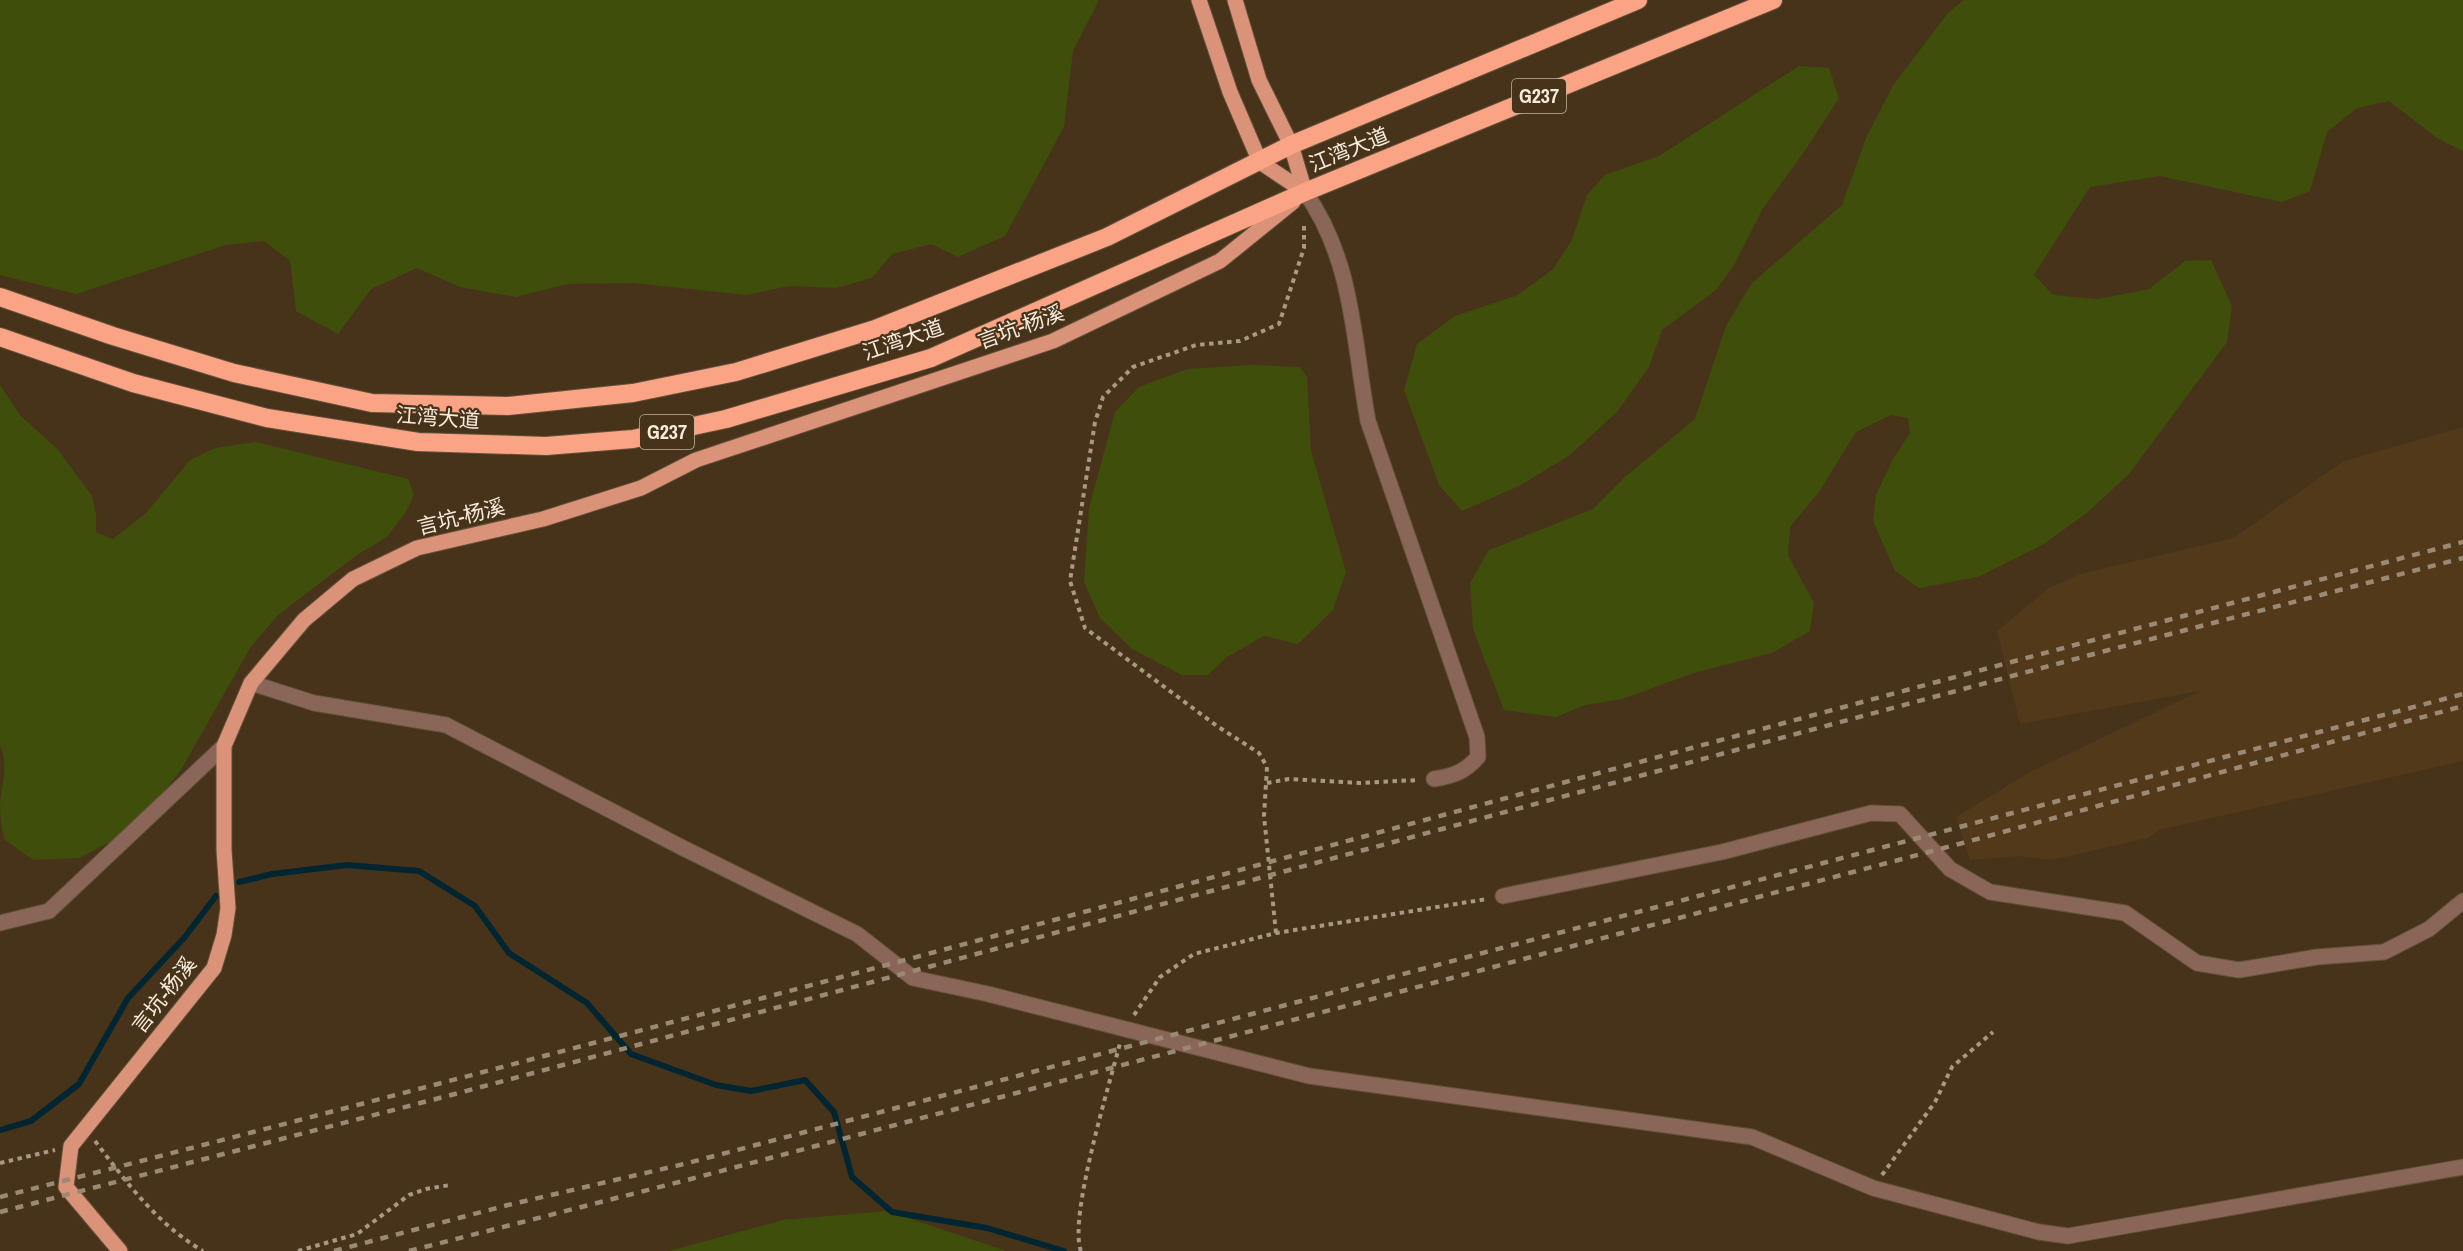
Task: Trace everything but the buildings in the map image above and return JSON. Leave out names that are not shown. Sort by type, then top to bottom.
[{"type":"highway","name":"江湾大道","points":[[0,297],[113,336],[234,373],[372,403],[508,406],[633,393],[736,372],[875,329],[1107,237],[1291,145],[1638,0]]},
{"type":"highway","name":"江湾大道","points":[[0,337],[133,383],[267,418],[383,437],[418,442],[546,446],[633,439],[726,419],[931,358],[1305,192],[1773,0]]},
{"type":"main road","points":[[1199,0],[1230,92],[1260,162],[1305,192]]},
{"type":"main road","points":[[1235,0],[1259,80],[1291,145],[1305,192]]},
{"type":"main road","name":"言坑-杨溪","points":[[70,1146],[214,968],[224,935],[228,908],[224,850],[224,746],[251,683],[304,620],[353,579],[417,548],[543,519],[641,488],[696,460],[1053,341],[1220,261],[1305,192]]},
{"type":"main road","points":[[70,1146],[66,1187],[120,1251]]},
{"type":"street","points":[[1305,192],[1323,218],[1345,278],[1354,317],[1358,368],[1368,421],[1477,737],[1478,757],[1471,765],[1454,775],[1434,779]]},
{"type":"street","points":[[251,683],[314,703],[446,725],[683,848],[857,934],[913,978],[1309,1076],[1752,1137],[1873,1188],[2039,1232],[2068,1236],[2463,1167]]},
{"type":"street","points":[[0,923],[49,911],[224,746]]},
{"type":"street","points":[[1503,896],[1722,852],[1871,813],[1900,814],[1950,869],[1990,892],[2125,913],[2197,963],[2239,970],[2317,957],[2384,952],[2429,929],[2463,901]]},
{"type":"path","points":[[1276,933],[1264,816],[1267,767],[1259,753],[1217,726],[1085,628],[1070,582],[1074,538],[1095,422],[1103,397],[1133,367],[1196,345],[1240,341],[1279,324],[1304,248],[1305,192]]},
{"type":"path","points":[[1267,783],[1289,779],[1359,783],[1434,779]]},
{"type":"path","points":[[1081,1251],[1077,1242],[1090,1160],[1124,1029],[1160,977],[1194,954],[1276,933],[1503,896]]},
{"type":"path","points":[[1873,1188],[1935,1102],[1952,1067],[1993,1032]]},
{"type":"path","points":[[86,1129],[135,1194],[181,1238],[203,1251]]},
{"type":"path","points":[[0,1162],[70,1146]]},
{"type":"path","points":[[298,1251],[357,1234],[409,1195],[426,1189],[450,1185]]},
{"type":"shaded area","points":[[2463,427],[2463,761],[2159,830],[2148,838],[2052,860],[2018,856],[1970,860],[1956,817],[2030,772],[2200,691],[2020,724],[1997,631],[2049,588],[2080,574],[2233,538],[2344,461]]},
{"type":"green space","points":[[0,0],[1099,0],[1073,51],[1064,127],[1005,236],[958,257],[931,244],[892,254],[872,278],[836,288],[789,286],[747,295],[633,283],[567,284],[516,297],[460,287],[417,268],[371,289],[338,334],[296,311],[290,261],[264,241],[226,245],[76,294],[0,275]]},
{"type":"green space","points":[[1964,0],[2463,0],[2463,151],[2437,138],[2389,101],[2357,108],[2327,132],[2310,191],[2282,202],[2160,176],[2090,187],[2034,275],[2053,295],[2098,299],[2149,289],[2185,261],[2211,260],[2232,306],[2227,342],[2129,474],[2088,512],[2044,544],[1978,577],[1919,588],[1895,571],[1873,521],[1876,495],[1893,459],[1910,433],[1908,418],[1891,415],[1856,432],[1819,492],[1790,527],[1788,555],[1814,603],[1810,631],[1772,653],[1697,672],[1622,699],[1585,705],[1556,717],[1504,710],[1473,629],[1470,583],[1489,550],[1593,509],[1625,477],[1695,419],[1726,326],[1752,283],[1842,205],[1866,138],[1894,84],[1948,13]]},
{"type":"green space","points":[[1799,66],[1829,68],[1839,98],[1762,210],[1733,267],[1716,290],[1662,330],[1649,367],[1617,412],[1570,455],[1519,486],[1462,511],[1439,485],[1404,390],[1417,344],[1455,316],[1518,295],[1553,269],[1572,240],[1587,195],[1605,175],[1659,156]]},
{"type":"green space","points":[[1252,365],[1300,367],[1307,377],[1311,451],[1346,572],[1333,610],[1298,644],[1264,636],[1227,657],[1208,675],[1182,675],[1132,649],[1100,618],[1084,582],[1089,508],[1115,412],[1139,387],[1187,369]]},
{"type":"green space","points":[[0,385],[20,415],[58,450],[92,496],[96,515],[96,532],[113,539],[146,513],[190,460],[215,448],[256,442],[408,479],[414,494],[407,510],[387,537],[357,555],[278,615],[250,648],[181,770],[150,809],[114,840],[79,858],[33,860],[4,839],[2,830],[0,802],[4,760],[0,746]]},
{"type":"green space","points":[[887,1211],[1006,1251],[669,1251],[783,1220]]},
{"type":"waterway","points":[[239,882],[272,874],[347,865],[419,871],[475,906],[509,953],[587,1003],[631,1054],[716,1085],[751,1091],[805,1080],[834,1112],[852,1177],[892,1212],[987,1228],[1064,1251]]},
{"type":"waterway","points":[[0,1130],[31,1121],[79,1084],[128,998],[184,938],[216,896]]},
{"type":"railway","points":[[0,1197],[616,1037],[2463,542]]},
{"type":"railway","points":[[0,1212],[455,1094],[2105,651],[2463,558]]},
{"type":"railway","points":[[334,1251],[508,1205],[684,1164],[2463,694]]},
{"type":"railway","points":[[409,1251],[687,1180],[1959,844],[2463,706]]}]
